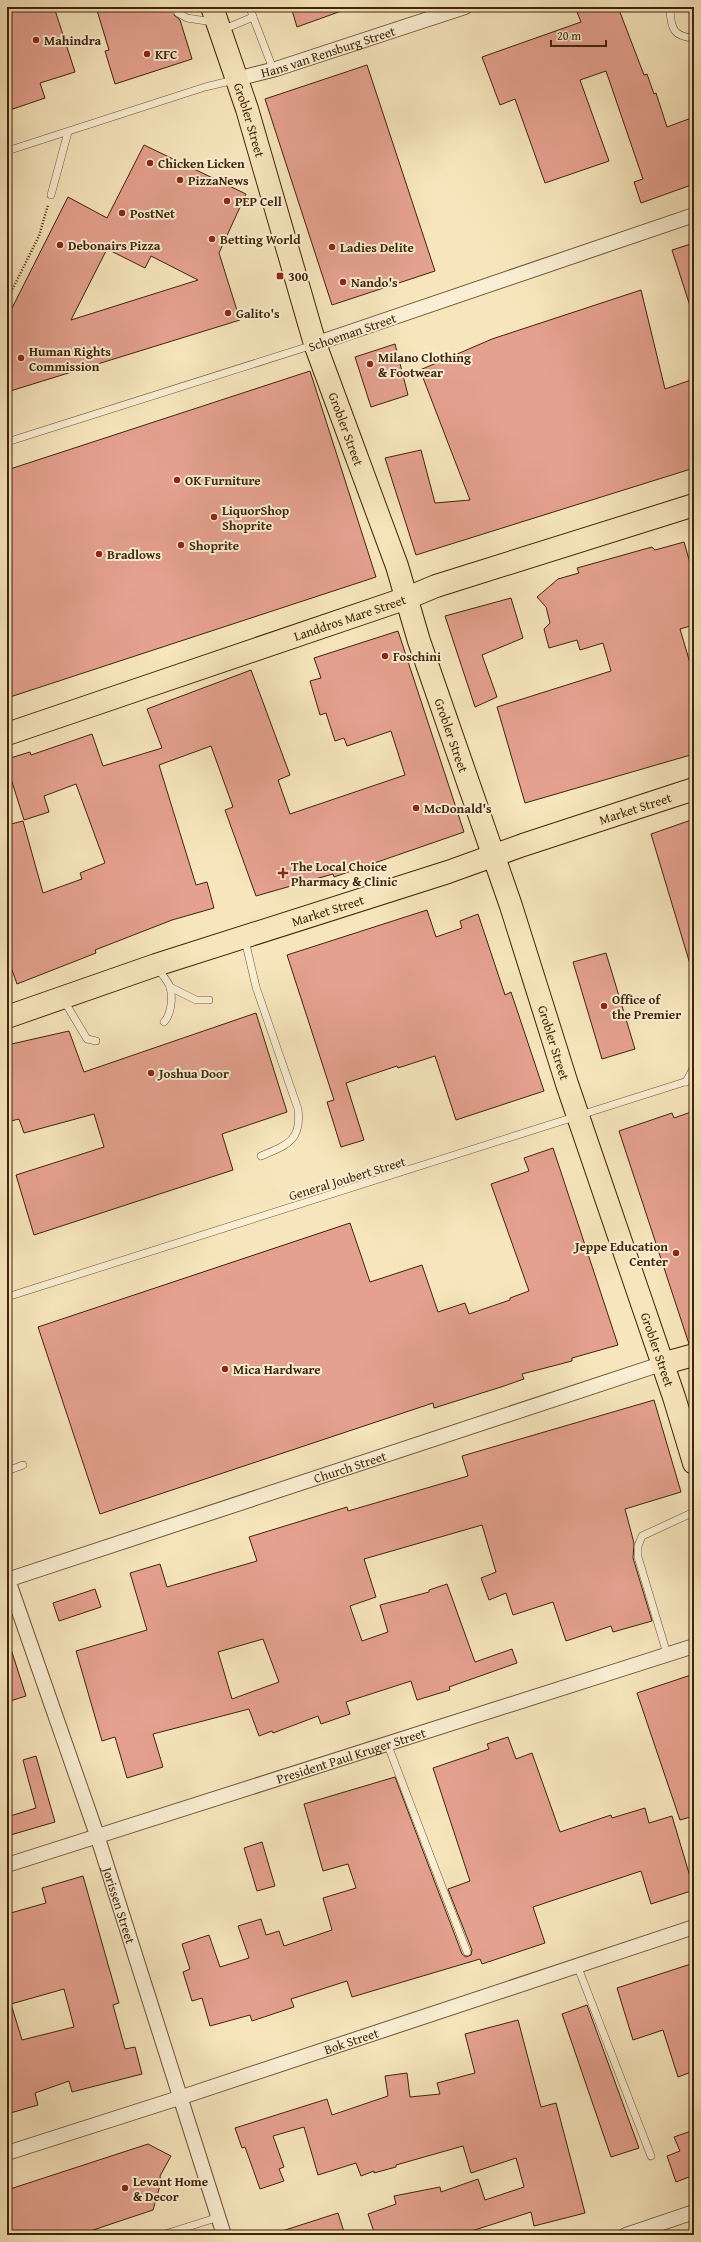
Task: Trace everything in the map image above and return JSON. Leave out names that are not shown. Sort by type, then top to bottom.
[{"type":"main road","name":"Grobler Street","points":[[216,20],[236,79],[315,344],[407,598],[420,641],[511,906],[567,1084],[580,1116],[661,1364],[674,1398],[694,1463]]},
{"type":"main road","name":"Landdros Mare Street","points":[[7,734],[407,598],[436,586],[694,505]]},
{"type":"main road","name":"Market Street","points":[[7,1017],[156,965],[493,857],[694,789]]},
{"type":"main road","name":"Church Street","points":[[661,1364],[694,1355]]},
{"type":"street","name":"Hans van Rensburg Street","points":[[236,79],[273,69],[465,7]]},
{"type":"street","name":"Schoeman Street","points":[[315,344],[694,215]]},
{"type":"street","name":"Church Street","points":[[7,1579],[661,1364]]},
{"type":"street","name":"Jorissen Street","points":[[7,1579],[96,1835],[182,2097],[224,2235]]},
{"type":"street","name":"President Paul Kruger Street","points":[[7,1865],[96,1835],[694,1646]]},
{"type":"street","name":"Bok Street","points":[[7,2153],[182,2097],[694,1927]]},
{"type":"street","points":[[626,2235],[694,2212]]},
{"type":"lane","points":[[250,7],[273,69]]},
{"type":"lane","points":[[674,7],[670,10],[674,31],[678,35],[694,38]]},
{"type":"lane","points":[[178,13],[187,18],[216,20],[253,17]]},
{"type":"lane","name":"Hans van Rensburg Street","points":[[7,151],[206,87],[236,79]]},
{"type":"lane","points":[[51,195],[68,132]]},
{"type":"lane","name":"Schoeman Street","points":[[7,442],[315,344]]},
{"type":"lane","points":[[244,936],[256,987],[298,1109],[300,1124],[298,1133],[284,1147],[261,1156]]},
{"type":"lane","points":[[156,965],[170,988],[170,1008],[168,1018],[164,1022]]},
{"type":"lane","points":[[170,988],[196,1000],[209,1000]]},
{"type":"lane","points":[[61,998],[87,1039],[96,1041]]},
{"type":"lane","points":[[686,1082],[694,1067]]},
{"type":"lane","name":"General Joubert Street","points":[[7,1297],[694,1079]]},
{"type":"lane","points":[[7,1471],[23,1465]]},
{"type":"lane","points":[[667,1654],[638,1557],[638,1546],[642,1536],[694,1512]]},
{"type":"lane","points":[[387,1743],[467,1952]]},
{"type":"lane","points":[[577,1965],[652,2156]]},
{"type":"lane","points":[[162,2235],[219,2217]]},
{"type":"path","points":[[7,300],[39,236],[51,195]]},
{"type":"building","name":"Mahindra","points":[[7,7],[54,7],[75,72],[40,83],[45,98],[7,111]]},
{"type":"building","points":[[96,7],[176,7],[174,15],[180,20],[192,59],[115,84],[105,51],[109,50]]},
{"type":"building","points":[[291,7],[347,7],[347,9],[297,27]]},
{"type":"building","points":[[575,7],[618,7],[644,75],[647,74],[654,94],[656,93],[667,127],[694,117],[694,184],[641,203],[634,182],[643,179],[606,71],[580,80],[609,161],[545,183],[515,99],[500,105],[482,57],[581,22]]},
{"type":"building","points":[[367,65],[435,271],[332,305],[265,99]]},
{"type":"building","points":[[144,145],[246,194],[219,253],[240,320],[7,392],[7,318],[68,197],[107,218]],"holes":[[[107,249],[145,268],[151,256],[198,280],[71,320]]]},
{"type":"building","points":[[694,243],[694,309],[691,309],[672,250]]},
{"type":"building","points":[[641,290],[665,389],[694,379],[694,468],[416,555],[385,458],[421,450],[435,503],[470,500],[420,370],[492,339]]},
{"type":"building","points":[[395,344],[408,395],[371,407],[355,357]]},
{"type":"building","points":[[310,371],[376,577],[7,698],[7,470]]},
{"type":"building","points":[[684,542],[694,577],[694,625],[680,629],[690,663],[694,662],[694,754],[525,803],[497,707],[611,671],[603,643],[580,650],[577,640],[549,648],[544,629],[550,623],[546,607],[537,597],[558,579],[579,573],[577,568],[652,547],[655,550]]},
{"type":"building","points":[[511,598],[523,638],[482,655],[497,697],[475,707],[445,616]]},
{"type":"building","points":[[398,631],[464,832],[334,877],[333,874],[256,896],[225,810],[233,807],[211,746],[159,765],[196,885],[207,882],[214,908],[172,920],[95,950],[96,953],[17,984],[7,956],[7,825],[23,821],[43,893],[82,879],[80,873],[105,863],[76,784],[44,796],[49,812],[24,820],[7,766],[7,759],[30,752],[31,755],[92,734],[103,766],[162,748],[147,709],[251,670],[290,775],[278,780],[290,814],[405,775],[391,731],[347,746],[344,738],[335,741],[326,713],[320,715],[310,681],[321,678],[314,658]]},
{"type":"building","points":[[694,819],[694,964],[690,964],[651,834]]},
{"type":"building","points":[[427,910],[436,937],[462,928],[460,921],[478,914],[505,995],[511,992],[544,1091],[456,1120],[435,1056],[398,1068],[397,1066],[346,1083],[364,1140],[341,1147],[327,1102],[334,1100],[287,955]]},
{"type":"building","name":"Office of the Premier","points":[[606,953],[635,1049],[602,1059],[573,962]]},
{"type":"building","points":[[256,1013],[287,1112],[222,1134],[233,1170],[34,1235],[16,1175],[104,1147],[94,1114],[24,1133],[19,1119],[7,1122],[7,1045],[69,1031],[84,1072]]},
{"type":"building","name":"Jeppe Education Center","points":[[694,1111],[694,1343],[689,1344],[619,1131],[672,1113],[674,1118]]},
{"type":"building","name":"Mica Hardware","points":[[553,1148],[618,1345],[572,1358],[572,1361],[522,1374],[524,1379],[501,1387],[434,1408],[433,1403],[100,1514],[38,1327],[350,1223],[370,1282],[422,1265],[438,1312],[465,1303],[469,1314],[510,1300],[510,1298],[529,1291],[491,1184],[529,1171],[524,1158]]},
{"type":"building","points":[[654,1400],[681,1492],[625,1509],[634,1543],[633,1558],[652,1621],[613,1632],[611,1626],[566,1641],[553,1602],[513,1615],[506,1593],[489,1600],[481,1578],[496,1572],[482,1525],[364,1559],[376,1597],[350,1606],[362,1641],[388,1632],[380,1605],[429,1592],[429,1590],[447,1584],[475,1662],[512,1649],[517,1663],[449,1687],[450,1690],[417,1700],[411,1681],[346,1702],[350,1714],[321,1724],[318,1716],[273,1733],[272,1731],[259,1736],[249,1709],[153,1734],[163,1767],[127,1778],[115,1737],[102,1741],[76,1651],[147,1630],[130,1573],[160,1564],[167,1587],[257,1561],[249,1537],[347,1507],[348,1511],[468,1476],[462,1456]],"holes":[[[263,1639],[279,1682],[232,1699],[218,1652]]]},
{"type":"building","points":[[95,1589],[101,1607],[59,1621],[53,1603]]},
{"type":"building","points":[[10,1646],[26,1696],[7,1702],[7,1647]]},
{"type":"building","points":[[694,1674],[694,1816],[680,1820],[637,1693]]},
{"type":"building","points":[[508,1737],[516,1759],[532,1753],[560,1832],[611,1815],[612,1818],[645,1808],[649,1823],[672,1816],[694,1890],[651,1904],[641,1871],[533,1907],[545,1943],[482,1964],[480,1959],[352,1997],[347,1981],[291,1999],[294,2007],[252,2021],[250,2015],[210,2026],[202,1998],[192,2001],[183,1972],[190,1969],[182,1944],[209,1935],[220,1967],[249,1958],[238,1926],[261,1919],[266,1935],[279,1931],[284,1946],[332,1930],[323,1898],[356,1888],[348,1864],[323,1871],[304,1804],[395,1777],[462,1954],[466,1957],[471,1955],[472,1950],[448,1889],[470,1881],[433,1768],[489,1749],[487,1744]]},
{"type":"building","points":[[36,1756],[55,1822],[7,1836],[7,1817],[36,1808],[23,1760]]},
{"type":"building","points":[[262,1842],[275,1886],[257,1891],[244,1848]]},
{"type":"building","points":[[83,1876],[119,2003],[113,2005],[125,2049],[135,2047],[142,2074],[72,2092],[69,2081],[35,2093],[38,2105],[7,2114],[7,1914],[46,1903],[42,1888]],"holes":[[[64,1989],[74,2027],[22,2040],[11,2004]]]},
{"type":"building","points":[[694,1963],[694,2071],[678,2077],[663,2030],[633,2040],[617,1988]]},
{"type":"building","points":[[587,2005],[639,2148],[611,2157],[562,2014]]},
{"type":"building","points":[[518,2020],[541,2107],[556,2103],[585,2213],[534,2226],[531,2212],[459,2235],[375,2235],[368,2214],[396,2204],[394,2196],[440,2187],[441,2192],[478,2179],[485,2200],[524,2187],[516,2158],[471,2173],[463,2146],[396,2165],[396,2167],[374,2173],[374,2171],[361,2176],[356,2163],[318,2175],[304,2127],[273,2136],[284,2167],[279,2169],[284,2181],[260,2189],[245,2147],[242,2148],[235,2128],[327,2099],[332,2115],[388,2096],[385,2076],[407,2073],[410,2097],[440,2094],[437,2083],[475,2073],[465,2034]]},
{"type":"building","points":[[694,2130],[694,2185],[692,2186],[689,2177],[676,2182],[667,2156],[680,2151],[674,2137]]},
{"type":"building","points":[[148,2144],[171,2156],[160,2176],[161,2182],[153,2210],[93,2230],[95,2235],[7,2235],[7,2190]]},
{"type":"building","points":[[338,2213],[345,2235],[279,2235],[279,2232]]},
{"type":"place","name":"Mahindra","points":[[36,40]]},
{"type":"place","name":"KFC","points":[[147,54]]},
{"type":"place","name":"Chicken Licken","points":[[150,163]]},
{"type":"place","name":"PizzaNews","points":[[180,180]]},
{"type":"place","name":"PEP Cell","points":[[227,201]]},
{"type":"place","name":"PostNet","points":[[122,213]]},
{"type":"place","name":"Betting World","points":[[212,239]]},
{"type":"place","name":"Debonairs Pizza","points":[[60,245]]},
{"type":"place","name":"Ladies Delite","points":[[332,247]]},
{"type":"place","name":"300","points":[[280,276]]},
{"type":"place","name":"Nando's","points":[[343,282]]},
{"type":"place","name":"Galito's","points":[[228,313]]},
{"type":"place","name":"Human Rights Commission","points":[[21,358]]},
{"type":"place","name":"Milano Clothing & Footwear","points":[[370,364]]},
{"type":"place","name":"OK Furniture","points":[[177,480]]},
{"type":"place","name":"LiquorShop Shoprite","points":[[214,517]]},
{"type":"place","name":"Shoprite","points":[[181,545]]},
{"type":"place","name":"Bradlows","points":[[99,554]]},
{"type":"place","name":"Foschini","points":[[385,656]]},
{"type":"place","name":"McDonald's","points":[[416,808]]},
{"type":"place","name":"The Local Choice Pharmacy & Clinic","points":[[283,873]]},
{"type":"place","name":"Office of the Premier","points":[[604,1006]]},
{"type":"place","name":"Joshua Door","points":[[151,1073]]},
{"type":"place","name":"Jeppe Education Center","points":[[676,1253]]},
{"type":"place","name":"Mica Hardware","points":[[225,1369]]},
{"type":"place","name":"Levant Home & Decor","points":[[125,2188]]}]
